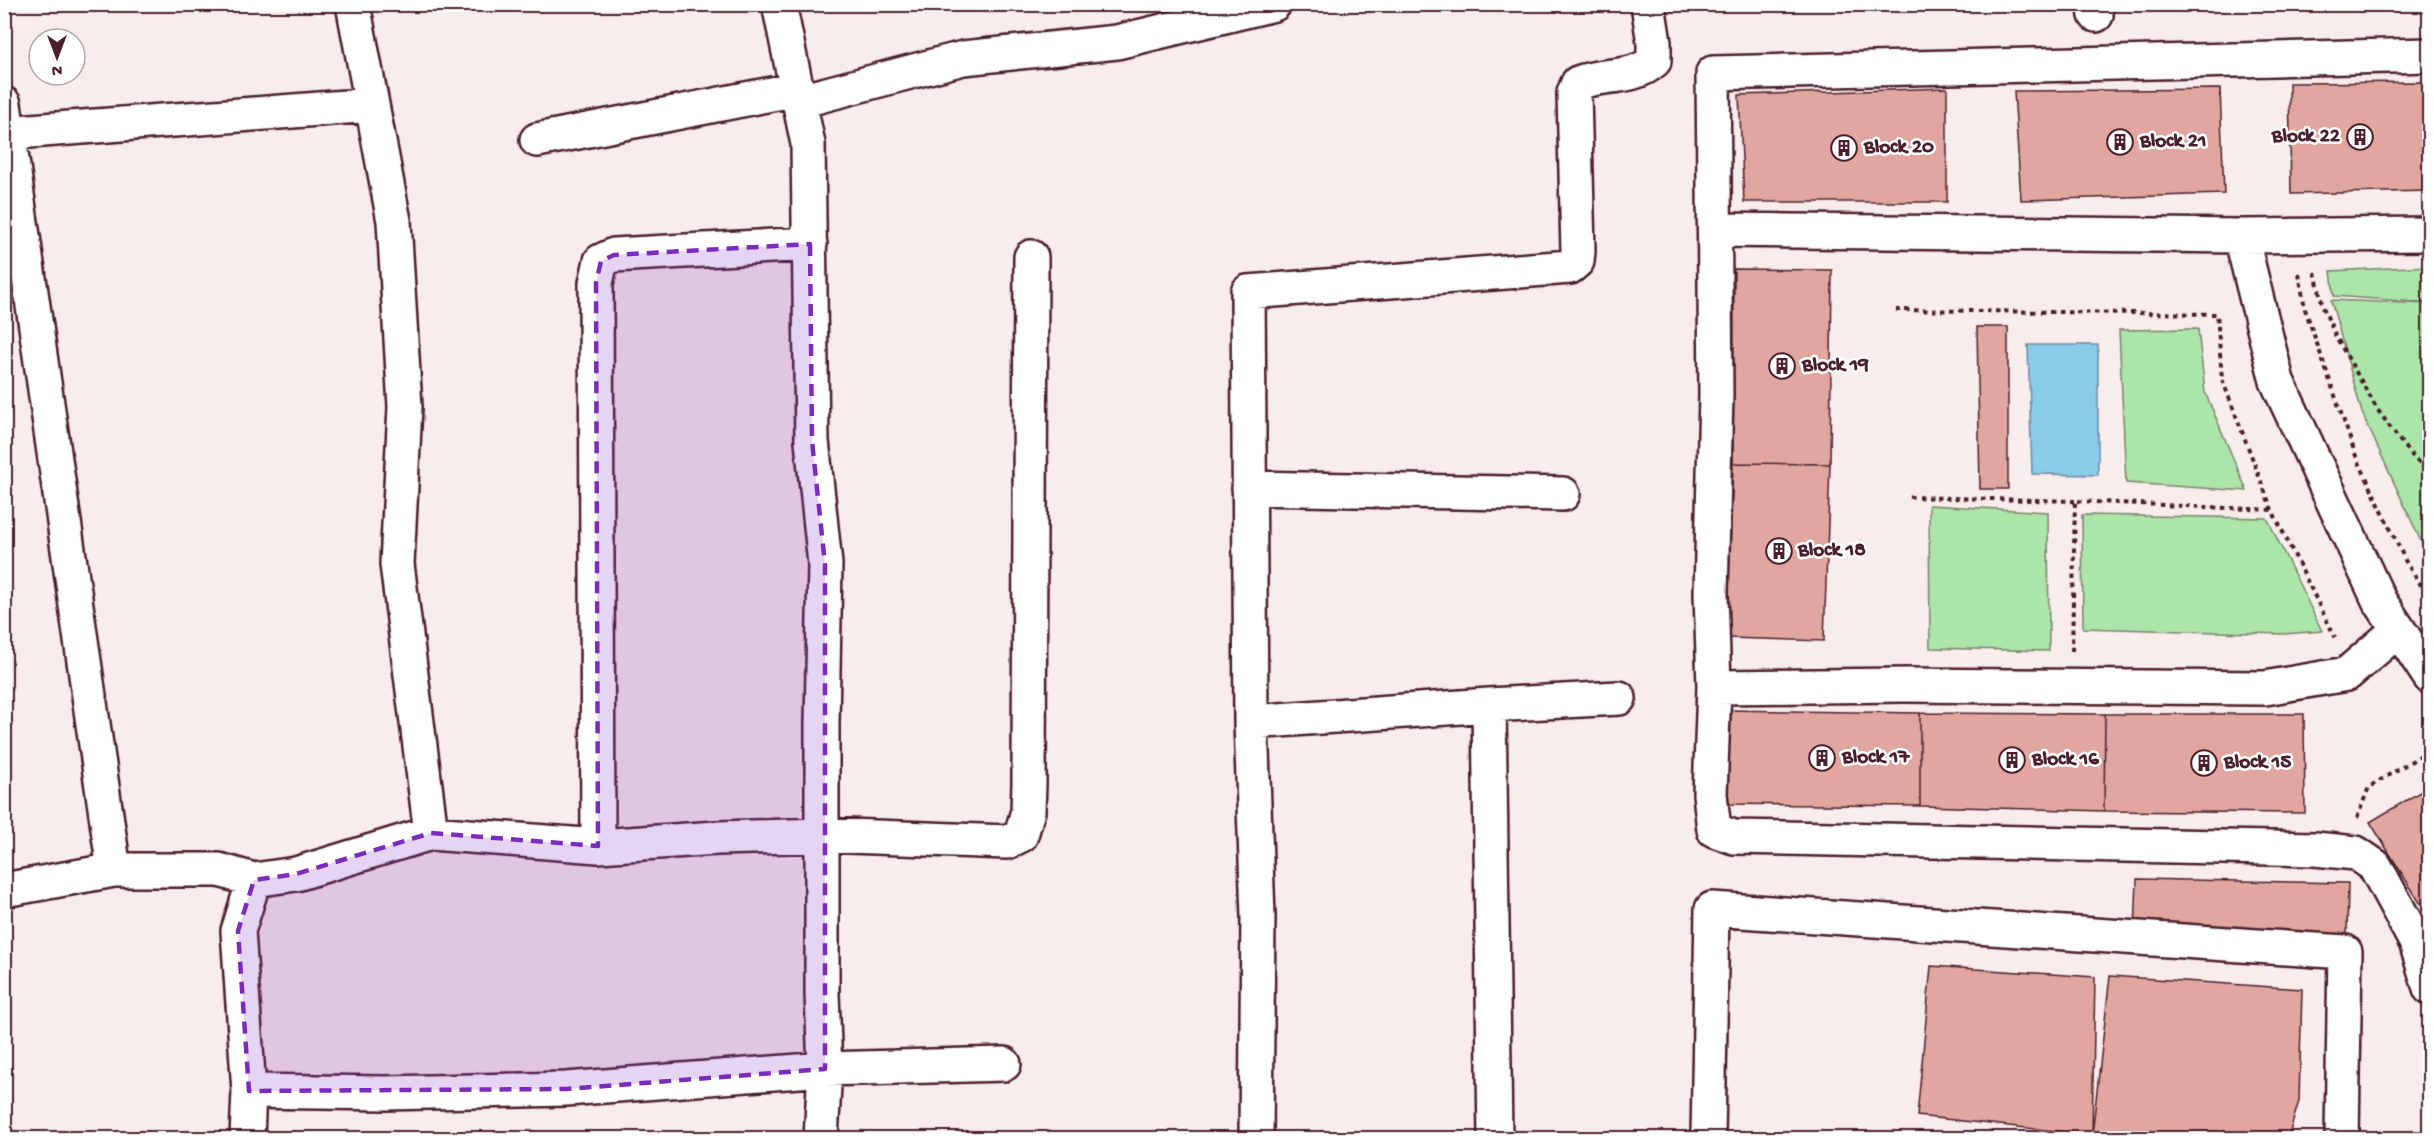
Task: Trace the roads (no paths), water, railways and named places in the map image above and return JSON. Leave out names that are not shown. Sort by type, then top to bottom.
[{"type":"street","points":[[353,4],[394,220],[405,407],[397,564],[431,833]]},
{"type":"street","points":[[779,4],[808,144],[813,441],[825,564],[822,835],[822,994],[825,1069],[821,1138]]},
{"type":"street","points":[[537,140],[798,95],[963,58],[1117,42],[1274,4]]},
{"type":"street","points":[[1256,1138],[1258,916],[1251,722],[1248,292],[1570,267],[1577,261],[1578,251],[1575,93],[1578,83],[1590,78],[1639,72],[1654,61],[1648,4]]},
{"type":"street","points":[[2430,55],[1713,73],[1716,395],[1712,594],[1714,687],[1710,794],[1714,830],[1734,837],[2315,849],[2356,853],[2375,866],[2416,942],[2430,988]]},
{"type":"street","points":[[114,870],[6,123],[372,105]]},
{"type":"street","points":[[1715,230],[2241,236],[2430,234]]},
{"type":"street","points":[[2241,236],[2277,381],[2379,600],[2430,677]]},
{"type":"street","points":[[598,846],[596,283],[601,261],[614,255],[810,244]]},
{"type":"street","points":[[4,890],[114,870],[219,870],[254,880],[296,874],[431,833],[598,846],[717,838],[822,835],[1007,842],[1021,835],[1028,811],[1029,793],[1031,257]]},
{"type":"street","points":[[1249,488],[1563,494]]},
{"type":"street","points":[[1714,687],[1917,685],[2265,688],[2347,674],[2398,630]]},
{"type":"street","points":[[1251,722],[1618,698]]},
{"type":"street","points":[[1489,705],[1495,1138]]},
{"type":"street","points":[[247,1138],[249,1091],[238,932],[254,880]]},
{"type":"street","points":[[1708,1138],[1712,909],[2345,952],[2342,1138]]},
{"type":"street","points":[[249,1091],[386,1094],[566,1089],[825,1069],[1004,1064]]},
{"type":"water","points":[[2028,345],[2098,345],[2098,475],[2032,474]]},
{"type":"place","name":"Block 22","points":[[2360,137]]},
{"type":"place","name":"Block 21","points":[[2120,142]]},
{"type":"place","name":"Block 20","points":[[1844,148]]},
{"type":"place","name":"Block 19","points":[[1782,366]]},
{"type":"place","name":"Block 18","points":[[1779,551]]},
{"type":"place","name":"Block 17","points":[[1822,758]]},
{"type":"place","name":"Block 16","points":[[2012,760]]},
{"type":"place","name":"Block 15","points":[[2204,763]]}]
